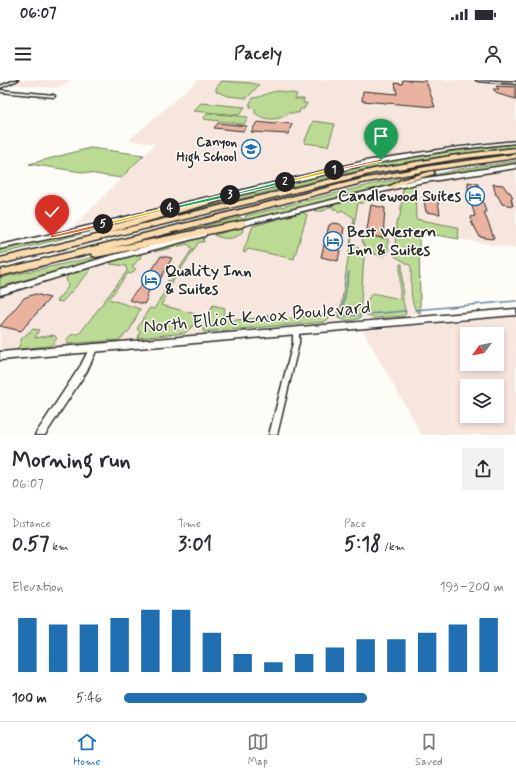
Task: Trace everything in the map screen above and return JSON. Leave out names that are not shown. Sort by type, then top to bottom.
[{"type":"highway","points":[[3,260],[374,171],[450,158],[516,150]]},
{"type":"highway","points":[[391,188],[403,181],[426,174],[512,156]]},
{"type":"highway","points":[[0,273],[362,182],[431,168],[512,156]]},
{"type":"highway","points":[[3,260],[44,246],[235,194]]},
{"type":"highway","points":[[22,267],[242,224]]},
{"type":"main road","points":[[478,80],[507,81],[516,83]]},
{"type":"main road","points":[[0,247],[365,163],[451,148],[516,142]]},
{"type":"main road","points":[[0,292],[106,260],[242,224],[391,188],[452,175],[516,166]]},
{"type":"main road","name":"North Elliot Knox Boulevard","points":[[0,356],[516,312]]},
{"type":"street","points":[[0,87],[17,80]]},
{"type":"street","points":[[0,91],[54,96]]},
{"type":"street","points":[[273,435],[296,343],[296,331]]},
{"type":"street","points":[[40,435],[84,368],[94,347]]},
{"type":"shaded area","points":[[20,80],[72,80],[56,88],[10,84]]},
{"type":"shaded area","name":"Canyon High School","points":[[198,80],[469,80],[516,84],[516,140],[462,144],[342,164],[74,226],[155,144],[129,140]]},
{"type":"shaded area","points":[[516,168],[516,249],[419,232],[422,313],[26,350],[0,350],[0,296],[90,268],[304,211],[445,179]]},
{"type":"shaded area","points":[[516,316],[516,435],[422,435],[363,331]]},
{"type":"green space","points":[[222,81],[259,85],[247,98],[227,96],[216,91],[216,88]]},
{"type":"green space","points":[[279,91],[297,94],[295,99],[304,99],[303,103],[307,103],[304,109],[300,109],[299,113],[289,113],[281,118],[267,119],[255,113],[255,109],[250,108],[251,105],[249,105],[253,98]]},
{"type":"green space","points":[[201,103],[245,107],[239,115],[193,111]]},
{"type":"green space","points":[[208,113],[248,117],[244,124],[203,119]]},
{"type":"green space","points":[[313,121],[335,124],[328,146],[304,143]]},
{"type":"green space","points":[[516,144],[516,147],[451,155],[366,169],[159,218],[158,216],[363,165],[447,152]]},
{"type":"green space","points":[[90,148],[144,155],[121,178],[29,164]]},
{"type":"green space","points":[[516,161],[516,164],[417,179],[460,169]]},
{"type":"green space","points":[[426,174],[364,192],[244,221],[157,239],[240,217],[242,219],[246,218],[245,216],[381,182],[383,183]]},
{"type":"green space","points":[[415,185],[416,219],[457,227],[459,239],[419,232],[420,313],[416,310],[412,300],[411,266],[395,256],[396,223],[400,216],[403,188]]},
{"type":"green space","points":[[362,197],[367,200],[362,203],[358,203],[351,243],[358,247],[359,251],[364,256],[360,318],[355,320],[345,320],[337,317],[337,312],[340,313],[354,218],[342,210],[339,212],[335,208],[334,210],[331,206],[324,211],[315,211],[317,208]]},
{"type":"green space","points":[[303,212],[307,215],[294,259],[248,249],[245,253],[243,252],[253,226]]},
{"type":"green space","points":[[109,225],[110,227],[0,254],[0,249],[36,242],[36,244],[38,241]]},
{"type":"green space","points":[[242,227],[243,231],[233,238],[222,238],[214,235]]},
{"type":"green space","points":[[363,235],[388,239],[388,253],[381,256],[368,252],[362,241]]},
{"type":"green space","points":[[203,237],[204,242],[199,242],[165,293],[167,295],[161,305],[199,315],[195,324],[185,333],[138,338],[140,332],[137,329],[148,310],[150,308],[154,309],[170,283],[167,281],[172,280],[192,249],[188,244],[154,252],[157,249]]},
{"type":"green space","points":[[130,249],[130,251],[78,265],[77,263],[75,266],[0,287],[0,278]]},
{"type":"green space","points":[[140,254],[141,257],[132,267],[136,269],[131,274],[128,273],[109,299],[140,309],[130,330],[119,340],[67,344],[67,339],[71,335],[80,333],[127,271],[126,266],[110,264],[113,261]]},
{"type":"green space","points":[[400,264],[402,264],[403,301],[406,314],[404,316],[373,318],[368,316],[365,307],[372,293],[400,299]]},
{"type":"green space","points":[[89,268],[90,271],[62,302],[56,301],[68,287],[66,278],[70,274]]},
{"type":"green space","points":[[213,305],[225,308],[222,321],[261,318],[269,315],[275,318],[265,321],[327,314],[330,317],[325,322],[204,332],[202,328]]},
{"type":"green space","points":[[33,329],[39,330],[35,338],[54,335],[57,338],[53,344],[49,346],[18,349],[22,338]]},
{"type":"building","points":[[403,80],[426,81],[435,107],[362,101],[363,91],[397,94],[395,83],[402,84]]},
{"type":"building","points":[[496,86],[516,87],[516,99],[498,94],[493,89],[499,89]]},
{"type":"building","points":[[257,122],[292,124],[288,134],[251,132]]},
{"type":"building","points":[[218,123],[247,126],[243,131],[214,128]]},
{"type":"building","points":[[468,182],[478,184],[486,212],[484,212],[494,238],[492,239],[480,237],[472,225],[471,217],[475,216],[468,192]]},
{"type":"building","points":[[493,184],[503,185],[508,192],[510,192],[513,198],[511,198],[513,206],[502,204],[496,195]]},
{"type":"building","points":[[425,194],[437,196],[440,214],[426,212],[423,196],[425,196]]},
{"type":"building","points":[[371,205],[385,208],[383,238],[366,235]]},
{"type":"building","name":"Best Western Inn & Suites","points":[[333,223],[340,224],[344,228],[338,261],[321,257],[329,225]]},
{"type":"building","name":"Quality Inn & Suites","points":[[161,256],[172,258],[157,285],[154,284],[146,296],[148,297],[144,304],[129,300],[144,282],[142,281],[150,270],[152,270]]},
{"type":"building","points":[[35,294],[50,298],[21,331],[0,326],[24,298]]},
{"type":"waterway","points":[[342,312],[349,272]]},
{"type":"waterway","points":[[415,310],[516,301]]},
{"type":"waterway","points":[[368,314],[406,311]]},
{"type":"waterway","points":[[338,316],[358,315]]},
{"type":"place","name":"Canyon High School","points":[[251,149]]},
{"type":"place","name":"Candlewood Suites","points":[[475,196]]},
{"type":"place","name":"Best Western Inn & Suites","points":[[333,241]]},
{"type":"place","name":"Quality Inn & Suites","points":[[151,280]]},
{"type":"route","points":[[52,236],[381,160]]}]
